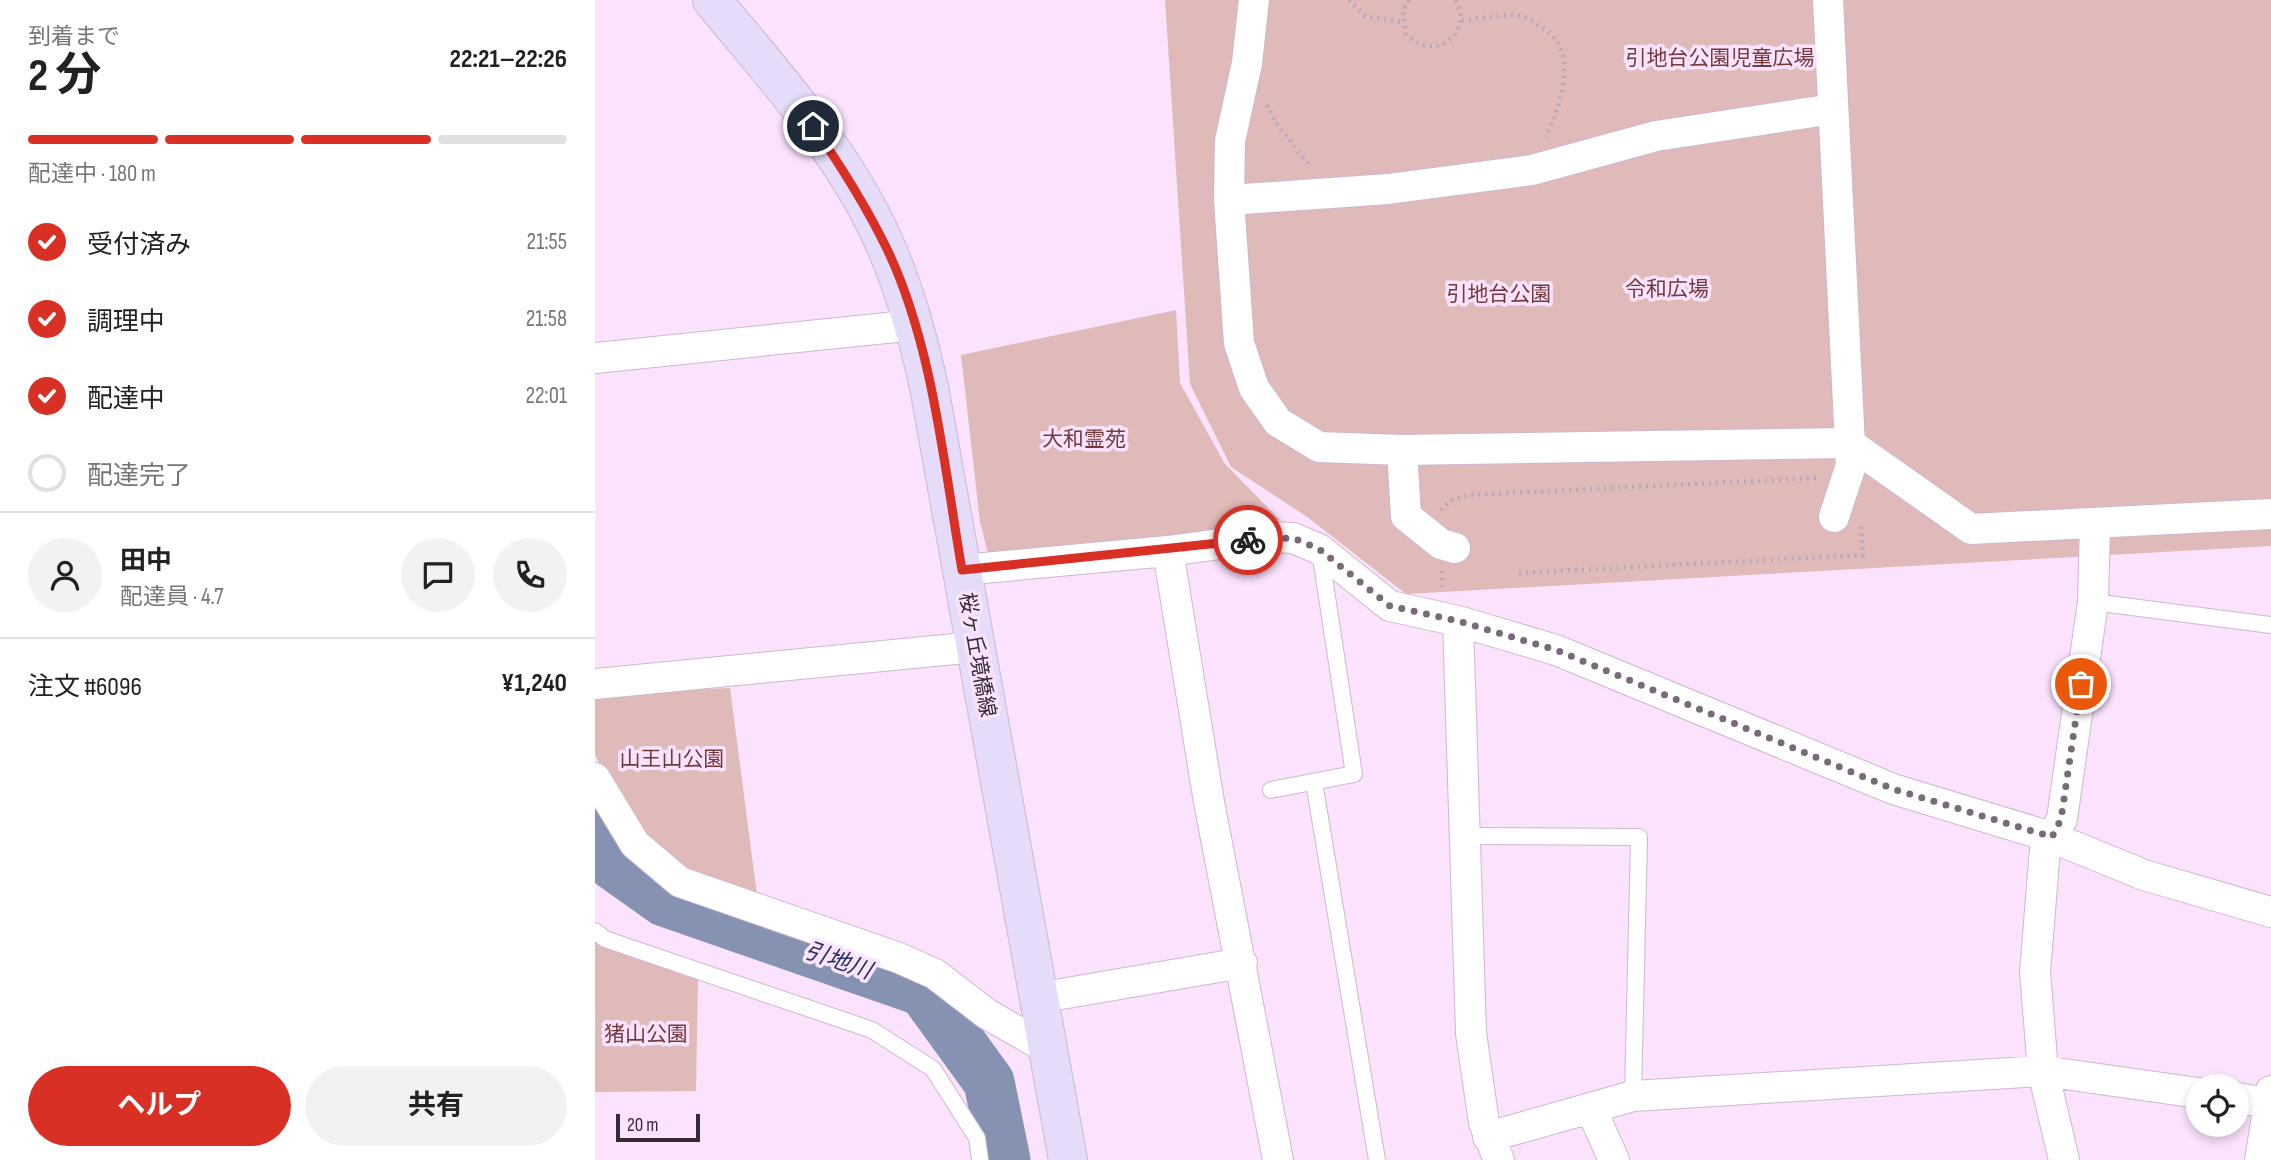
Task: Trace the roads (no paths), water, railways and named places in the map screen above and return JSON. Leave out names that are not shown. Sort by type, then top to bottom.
[{"type":"street","name":"桜ヶ丘境橋線","points":[[712,0],[800,107],[852,183],[888,251],[915,325],[962,570],[1067,1160]]},
{"type":"street","points":[[1254,0],[1247,63],[1230,141],[1229,200],[1239,343],[1254,388],[1278,422],[1319,447],[1402,450],[1849,443],[1971,529],[2271,514]]},
{"type":"street","points":[[1828,0],[1851,465],[1847,477],[1847,516]]},
{"type":"street","points":[[1229,200],[1388,189],[1532,170],[1656,136],[1833,109]]},
{"type":"street","points":[[595,358],[915,325]]},
{"type":"street","points":[[1402,450],[1406,516],[1448,546]]},
{"type":"street","points":[[2064,1160],[2043,1071],[2035,972],[2045,849],[2061,819],[2093,603],[2095,524]]},
{"type":"street","points":[[962,570],[1168,551],[1272,537],[1293,538],[1319,549],[1390,606],[1556,650],[1893,789],[2052,837],[2144,875],[2271,912]]},
{"type":"street","points":[[1168,551],[1209,802],[1278,1160]]},
{"type":"street","points":[[1450,620],[1465,836],[1471,1033],[1494,1149],[1591,1109],[1633,1096],[2043,1071],[2186,1091]]},
{"type":"street","points":[[595,684],[975,647]]},
{"type":"street","points":[[595,778],[635,844],[680,882],[923,969],[988,1014],[1048,1049]]},
{"type":"street","points":[[1038,998],[1242,963]]},
{"type":"street","points":[[2249,1098],[2270,1097],[2260,1160]]},
{"type":"street","points":[[1591,1109],[1614,1160]]},
{"type":"lane","points":[[1271,790],[1354,774],[1319,549]]},
{"type":"lane","points":[[2093,603],[2271,625]]},
{"type":"lane","points":[[1314,782],[1377,1160]]},
{"type":"lane","points":[[1465,836],[1639,837],[1633,1096]]},
{"type":"lane","points":[[595,931],[605,939],[872,1030],[933,1069],[977,1138],[980,1160]]},
{"type":"waterway","name":"引地川","points":[[595,835],[612,864],[664,901],[923,991],[989,1082],[1005,1160]]},
{"type":"park label","name":"引地台公園児童広場","points":[[1720,58]]},
{"type":"park label","name":"令和広場","points":[[1667,289]]},
{"type":"park label","name":"引地台公園","points":[[1499,294]]},
{"type":"park label","name":"大和霊苑","points":[[1084,439]]},
{"type":"park label","name":"山王山公園","points":[[672,759]]},
{"type":"park label","name":"猪山公園","points":[[646,1034]]}]
